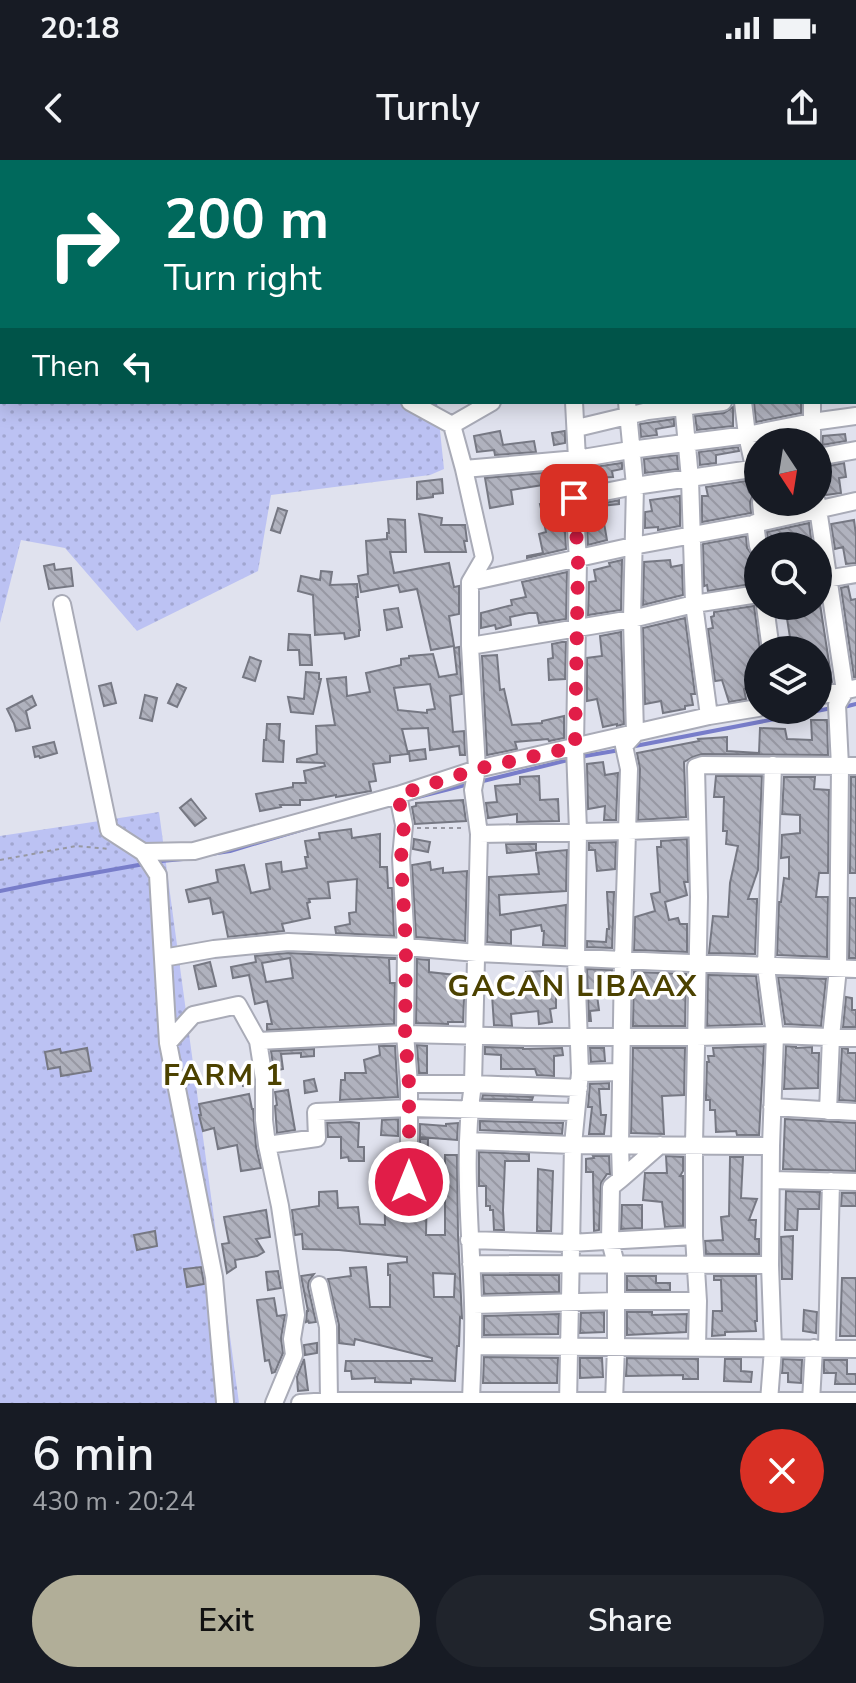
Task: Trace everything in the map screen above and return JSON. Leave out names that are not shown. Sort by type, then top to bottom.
[{"type":"street","points":[[414,404],[452,425],[484,558],[470,582],[477,769],[473,790],[479,834],[473,1084],[468,1141],[473,1305],[471,1401]]},
{"type":"street","points":[[452,425],[489,404]]},
{"type":"street","points":[[567,1402],[573,1145],[579,1080],[575,747],[578,560],[574,498],[577,459],[574,404]]},
{"type":"street","points":[[743,404],[746,428]]},
{"type":"street","points":[[812,404],[812,428]]},
{"type":"street","points":[[577,428],[628,409],[648,411],[684,405],[694,604],[709,716]]},
{"type":"street","points":[[621,1179],[629,769],[624,746],[635,734],[632,619],[635,486],[628,409]]},
{"type":"street","points":[[782,428],[856,416]]},
{"type":"street","points":[[464,469],[577,459],[744,435]]},
{"type":"street","points":[[832,454],[856,450]]},
{"type":"street","points":[[574,498],[635,486],[744,475]]},
{"type":"street","points":[[832,504],[856,501]]},
{"type":"street","points":[[759,532],[760,516]]},
{"type":"street","points":[[470,582],[781,516]]},
{"type":"street","points":[[832,578],[856,574]]},
{"type":"street","points":[[470,646],[632,619],[744,596]]},
{"type":"street","points":[[62,604],[109,830],[143,852],[158,875],[168,1043],[214,1277],[222,1403],[241,1403]]},
{"type":"street","points":[[828,1111],[848,766],[837,705],[850,690],[832,617]]},
{"type":"street","points":[[143,852],[194,851],[398,795],[477,769],[744,710]]},
{"type":"street","points":[[769,1401],[773,1349],[770,1265],[775,1035],[766,967],[773,765]]},
{"type":"street","points":[[697,1347],[694,1236],[699,962],[696,767],[848,766]]},
{"type":"street","points":[[398,795],[404,825],[401,858],[406,947],[409,1182]]},
{"type":"street","points":[[479,834],[697,828]]},
{"type":"street","points":[[163,958],[214,949],[288,942],[856,969]]},
{"type":"street","points":[[168,1043],[193,1015],[238,1005],[258,1041],[264,1079],[267,1145],[280,1206],[296,1315],[292,1339],[294,1355],[274,1403]]},
{"type":"street","points":[[258,1041],[405,1034],[856,1038]]},
{"type":"street","points":[[409,1084],[579,1080],[621,1072]]},
{"type":"street","points":[[772,1107],[856,1112]]},
{"type":"street","points":[[267,1145],[317,1138],[316,1112],[409,1108],[575,1112]]},
{"type":"street","points":[[468,1141],[771,1146]]},
{"type":"street","points":[[614,1401],[617,1301],[616,1264],[610,1241],[611,1187],[660,1145]]},
{"type":"street","points":[[771,1180],[856,1182]]},
{"type":"street","points":[[811,1401],[821,1348],[831,1181]]},
{"type":"street","points":[[469,1240],[570,1243],[694,1236]]},
{"type":"street","points":[[471,1264],[770,1265]]},
{"type":"street","points":[[319,1285],[328,1327],[329,1401]]},
{"type":"street","points":[[473,1305],[698,1301]]},
{"type":"street","points":[[473,1346],[856,1349]]},
{"type":"street","points":[[300,1403],[856,1401]]},
{"type":"path","points":[[404,825],[416,828],[477,828],[479,834]]},
{"type":"path","points":[[0,860],[76,846],[116,850]]},
{"type":"green space","points":[[0,404],[437,404],[444,469],[430,475],[271,495],[258,571],[137,631],[65,548],[21,540],[0,623]]},
{"type":"green space","points":[[159,812],[239,1403],[0,1403],[0,836]]},
{"type":"building","points":[[754,404],[801,404],[801,413],[756,422]]},
{"type":"building","points":[[733,407],[733,426],[697,430],[695,416],[724,413]]},
{"type":"building","points":[[674,419],[674,426],[656,429],[657,435],[641,437],[640,424]]},
{"type":"building","points":[[500,431],[503,445],[534,441],[536,452],[495,455],[494,450],[477,452],[474,436]]},
{"type":"building","points":[[565,431],[565,443],[554,445],[552,433]]},
{"type":"building","points":[[845,434],[846,441],[832,443],[832,435]]},
{"type":"building","points":[[738,447],[739,451],[716,455],[716,463],[700,465],[699,452]]},
{"type":"building","points":[[677,455],[678,469],[645,473],[644,459]]},
{"type":"building","points":[[622,463],[622,469],[612,471],[613,477],[587,478],[587,468]]},
{"type":"building","points":[[844,463],[846,477],[839,478],[841,493],[832,494],[832,465]]},
{"type":"building","points":[[565,471],[566,549],[527,558],[543,553],[539,534],[546,532],[540,504],[547,503],[543,485],[511,490],[513,504],[490,508],[485,478]]},
{"type":"building","points":[[442,479],[443,493],[417,499],[417,482]]},
{"type":"building","points":[[744,481],[744,514],[702,522],[702,496],[708,496],[706,487]]},
{"type":"building","points":[[680,496],[680,526],[658,530],[658,527],[645,528],[645,512],[652,511],[650,500]]},
{"type":"building","points":[[619,500],[619,504],[601,506],[607,540],[588,545],[586,507]]},
{"type":"building","points":[[278,508],[287,511],[280,533],[271,530]]},
{"type":"building","points":[[419,514],[442,518],[441,525],[465,525],[466,552],[425,552]]},
{"type":"building","points":[[388,519],[405,520],[406,552],[390,552],[394,573],[449,563],[454,587],[459,586],[459,614],[449,616],[454,646],[431,650],[417,589],[400,592],[398,585],[361,592],[358,576],[368,574],[366,541],[387,539]]},
{"type":"building","points":[[854,520],[856,563],[846,564],[843,547],[835,549],[831,524]]},
{"type":"building","points":[[809,523],[810,532],[767,532]]},
{"type":"building","points":[[744,536],[744,585],[708,591],[707,585],[704,586],[703,544]]},
{"type":"building","points":[[622,560],[621,610],[588,615],[589,582],[596,581],[594,570]]},
{"type":"building","points":[[670,560],[671,567],[682,565],[683,595],[643,605],[644,562]]},
{"type":"building","points":[[54,564],[55,570],[71,568],[73,586],[49,589],[44,566]]},
{"type":"building","points":[[321,571],[332,572],[330,585],[357,584],[359,636],[345,639],[344,633],[315,635],[313,595],[298,591],[301,576],[320,580]]},
{"type":"building","points":[[567,572],[566,619],[539,623],[537,613],[529,613],[510,617],[511,625],[496,629],[495,625],[481,628],[481,613],[512,605],[511,600],[526,597],[522,582]]},
{"type":"building","points":[[848,586],[851,600],[856,599],[856,677],[841,588]]},
{"type":"building","points":[[398,608],[402,627],[387,630],[384,610]]},
{"type":"building","points":[[744,608],[744,620],[756,620],[758,636],[744,636],[744,699],[729,702],[722,680],[715,681],[708,629],[713,628],[711,617],[714,612]]},
{"type":"building","points":[[685,618],[695,694],[691,694],[693,705],[663,713],[661,701],[645,704],[643,628]]},
{"type":"building","points":[[787,620],[822,620],[825,636],[790,636]]},
{"type":"building","points":[[621,632],[624,724],[603,727],[597,699],[587,701],[587,658],[602,656],[600,636]]},
{"type":"building","points":[[289,634],[310,635],[312,665],[300,665],[299,650],[288,650]]},
{"type":"building","points":[[566,642],[565,679],[549,680],[548,659],[553,658],[552,644]]},
{"type":"building","points":[[459,647],[462,694],[450,696],[453,732],[464,731],[465,755],[460,755],[459,746],[430,750],[428,728],[402,729],[408,754],[390,756],[390,762],[373,764],[376,781],[369,782],[371,791],[300,800],[300,805],[280,805],[260,811],[256,794],[293,787],[293,783],[306,783],[304,771],[325,766],[324,763],[297,762],[297,759],[317,754],[316,726],[335,725],[327,679],[346,677],[347,696],[370,692],[366,673],[401,665],[401,659],[409,656],[433,654],[439,677],[457,674],[454,648]],"holes":[[[430,684],[435,709],[427,710],[427,713],[398,710],[394,688]]]},
{"type":"building","points":[[497,655],[500,690],[504,689],[512,725],[542,723],[564,716],[564,738],[515,742],[517,749],[487,755],[482,656]]},
{"type":"building","points":[[250,657],[261,661],[255,681],[243,677]]},
{"type":"building","points":[[306,672],[319,673],[321,679],[313,714],[291,712],[288,697],[304,699]]},
{"type":"building","points":[[111,683],[116,703],[104,706],[99,686]]},
{"type":"building","points":[[177,684],[186,688],[177,707],[168,703]]},
{"type":"building","points":[[145,695],[157,698],[152,721],[140,718]]},
{"type":"building","points":[[32,696],[36,705],[26,711],[30,728],[16,731],[7,709]]},
{"type":"building","points":[[267,724],[280,724],[279,740],[284,741],[283,762],[263,761]]},
{"type":"building","points":[[811,724],[827,724],[828,755],[702,754],[693,757],[684,762],[686,817],[638,820],[640,769],[637,753],[698,739],[727,737],[727,751],[759,753],[760,728],[785,729],[787,739],[812,740]]},
{"type":"building","points":[[54,742],[57,753],[35,757],[33,747]]},
{"type":"building","points":[[425,749],[426,759],[410,761],[409,751]]},
{"type":"building","points":[[603,762],[605,775],[618,773],[616,820],[604,820],[605,806],[588,809],[587,764]]},
{"type":"building","points":[[539,776],[540,800],[558,799],[559,821],[517,822],[517,814],[488,818],[486,803],[497,802],[495,786],[520,784],[520,777]]},
{"type":"building","points":[[716,776],[762,776],[758,870],[748,899],[757,899],[755,954],[709,953],[713,916],[728,917],[730,883],[738,846],[726,844],[727,831],[723,831],[724,797],[714,797]]},
{"type":"building","points":[[784,777],[815,777],[814,789],[829,790],[828,873],[819,873],[816,897],[828,897],[827,957],[777,955],[779,902],[784,878],[789,879],[789,857],[781,858],[782,835],[800,833],[800,815],[782,814]]},
{"type":"building","points":[[851,777],[856,777],[856,873],[850,873]]},
{"type":"building","points":[[191,799],[206,818],[195,826],[180,808]]},
{"type":"building","points":[[463,800],[466,821],[415,824],[412,807],[416,803]]},
{"type":"building","points":[[351,829],[352,838],[380,834],[380,867],[387,867],[388,888],[392,888],[394,936],[336,933],[335,927],[350,924],[349,913],[356,912],[357,879],[328,882],[330,898],[309,899],[310,918],[282,924],[284,931],[228,937],[223,912],[213,914],[210,898],[189,902],[186,890],[218,882],[216,870],[244,865],[251,893],[270,889],[266,864],[281,862],[282,872],[307,868],[305,841],[320,839],[319,833]]},
{"type":"building","points":[[414,839],[430,842],[428,852],[413,849]]},
{"type":"building","points":[[687,839],[688,882],[684,882],[687,895],[665,902],[669,920],[678,918],[680,924],[687,924],[687,952],[634,950],[635,917],[655,911],[651,894],[660,892],[657,847],[661,847],[661,841]]},
{"type":"building","points":[[616,842],[615,869],[597,871],[595,850],[589,850],[589,843]]},
{"type":"building","points":[[506,844],[536,844],[536,850],[507,853]]},
{"type":"building","points":[[567,850],[566,891],[499,895],[500,915],[566,905],[565,946],[543,945],[541,925],[511,930],[511,944],[487,942],[489,877],[539,874],[536,853]]},
{"type":"building","points":[[430,862],[431,870],[443,868],[443,873],[467,871],[465,941],[416,937],[412,865]]},
{"type":"building","points":[[607,892],[614,892],[612,948],[587,947],[587,941],[606,942],[609,929]]},
{"type":"building","points":[[850,898],[856,898],[856,958],[849,958]]},
{"type":"building","points":[[288,953],[395,958],[389,959],[390,983],[395,983],[394,1024],[267,1030],[267,1024],[272,1024],[267,1001],[255,1004],[249,975],[233,978],[231,967],[256,962],[255,956]],"holes":[[[290,958],[293,978],[266,982],[262,963]]]},
{"type":"building","points":[[417,959],[429,960],[429,972],[465,976],[463,1022],[416,1023]]},
{"type":"building","points":[[210,962],[216,986],[199,989],[194,966]]},
{"type":"building","points":[[587,969],[612,970],[612,986],[596,988],[599,1010],[590,1011],[591,1021],[589,1021]]},
{"type":"building","points":[[543,971],[544,988],[556,989],[556,1008],[550,1009],[552,1022],[539,1024],[538,1011],[511,1014],[512,1026],[494,1025],[492,995],[528,992],[526,972]]},
{"type":"building","points":[[634,972],[686,974],[685,1026],[633,1026]]},
{"type":"building","points":[[708,975],[756,976],[762,1024],[707,1026]]},
{"type":"building","points":[[778,977],[826,979],[821,1026],[785,1024]]},
{"type":"building","points":[[846,997],[852,998],[852,1010],[856,1010],[856,1027],[843,1027]]},
{"type":"building","points":[[417,1045],[427,1046],[427,1073],[419,1073]]},
{"type":"building","points":[[379,1046],[395,1046],[398,1097],[340,1100],[341,1080],[345,1080],[345,1073],[366,1073],[364,1060],[380,1055]]},
{"type":"building","points":[[764,1046],[759,1135],[716,1132],[715,1110],[710,1110],[710,1100],[706,1100],[708,1056],[714,1056],[713,1048]]},
{"type":"building","points":[[786,1046],[812,1047],[812,1053],[819,1053],[818,1088],[784,1089]]},
{"type":"building","points":[[485,1047],[562,1048],[563,1055],[554,1056],[554,1076],[537,1075],[535,1069],[501,1069],[501,1055],[485,1054]]},
{"type":"building","points":[[87,1048],[91,1071],[61,1076],[60,1067],[48,1069],[45,1052],[60,1049],[61,1053]]},
{"type":"building","points":[[590,1048],[604,1048],[605,1061],[591,1062]]},
{"type":"building","points":[[633,1048],[685,1048],[684,1095],[662,1096],[664,1134],[631,1133]]},
{"type":"building","points":[[842,1048],[848,1049],[848,1053],[856,1053],[856,1101],[839,1100]]},
{"type":"building","points":[[314,1049],[314,1056],[281,1054],[283,1069],[274,1071],[271,1051]]},
{"type":"building","points":[[251,1070],[253,1085],[243,1086],[242,1071]]},
{"type":"building","points":[[314,1079],[317,1091],[305,1093],[304,1081]]},
{"type":"building","points":[[609,1083],[609,1089],[599,1089],[601,1115],[606,1115],[604,1134],[589,1134],[592,1107],[588,1107],[590,1084]]},
{"type":"building","points":[[288,1090],[295,1130],[277,1133],[275,1092]]},
{"type":"building","points":[[249,1094],[261,1168],[241,1171],[237,1145],[218,1149],[214,1128],[203,1131],[199,1104]]},
{"type":"building","points":[[483,1095],[533,1097],[532,1100],[482,1099]]},
{"type":"building","points":[[398,1119],[398,1136],[381,1135],[382,1120]]},
{"type":"building","points":[[785,1119],[856,1123],[856,1171],[783,1169]]},
{"type":"building","points":[[480,1121],[563,1123],[562,1134],[480,1130]]},
{"type":"building","points":[[327,1123],[359,1123],[358,1147],[364,1147],[364,1161],[341,1158],[341,1137],[328,1137]]},
{"type":"building","points":[[458,1123],[457,1140],[420,1137],[420,1124],[446,1126]]},
{"type":"building","points":[[420,1139],[428,1139],[426,1235],[445,1235],[445,1155],[457,1155],[462,1318],[455,1381],[411,1379],[411,1383],[375,1382],[375,1378],[352,1379],[351,1371],[345,1371],[346,1361],[432,1361],[432,1358],[355,1339],[354,1345],[339,1343],[339,1325],[328,1279],[351,1276],[350,1268],[366,1267],[370,1307],[390,1307],[388,1264],[407,1262],[407,1257],[303,1249],[302,1234],[295,1235],[292,1210],[319,1206],[319,1192],[337,1191],[338,1208],[358,1207],[360,1224],[385,1225],[384,1155],[397,1155],[396,1199],[416,1196],[420,1182]],"holes":[[[433,1273],[455,1274],[454,1297],[434,1297]]]},
{"type":"building","points":[[479,1152],[529,1154],[529,1161],[505,1161],[504,1230],[494,1230],[493,1210],[486,1206],[486,1186],[479,1186]]},
{"type":"building","points":[[609,1156],[610,1174],[601,1183],[599,1230],[594,1231],[593,1172],[586,1172],[586,1159]]},
{"type":"building","points":[[666,1156],[683,1157],[680,1176],[683,1176],[683,1226],[665,1227],[662,1202],[643,1200],[645,1173],[667,1173]]},
{"type":"building","points":[[730,1157],[743,1157],[741,1198],[757,1199],[749,1220],[756,1220],[755,1239],[759,1239],[759,1254],[706,1254],[705,1241],[723,1240],[721,1217],[729,1216]]},
{"type":"building","points":[[538,1169],[553,1171],[551,1231],[537,1231]]},
{"type":"building","points":[[786,1191],[820,1192],[819,1209],[798,1209],[797,1230],[785,1230]]},
{"type":"building","points":[[842,1193],[856,1193],[856,1206],[841,1206]]},
{"type":"building","points":[[622,1205],[642,1205],[642,1228],[621,1229]]},
{"type":"building","points":[[266,1210],[270,1237],[256,1239],[264,1252],[235,1260],[236,1267],[227,1273],[222,1244],[229,1243],[224,1217]]},
{"type":"building","points":[[155,1231],[157,1246],[137,1250],[134,1235]]},
{"type":"building","points":[[793,1236],[792,1279],[782,1279],[781,1237]]},
{"type":"building","points":[[201,1267],[204,1284],[187,1287],[184,1269]]},
{"type":"building","points":[[278,1271],[281,1288],[268,1290],[266,1272]]},
{"type":"building","points":[[314,1274],[308,1287],[316,1322],[309,1323],[306,1322],[308,1311],[301,1276]]},
{"type":"building","points":[[483,1275],[559,1275],[559,1292],[484,1294]]},
{"type":"building","points":[[627,1276],[656,1276],[656,1283],[670,1283],[670,1290],[627,1290]]},
{"type":"building","points":[[714,1276],[756,1276],[756,1331],[725,1332],[725,1335],[712,1336],[713,1311],[722,1311],[721,1280],[714,1280]]},
{"type":"building","points":[[842,1278],[856,1278],[856,1336],[840,1336]]},
{"type":"building","points":[[274,1298],[277,1316],[285,1315],[281,1338],[283,1353],[272,1373],[269,1360],[265,1361],[257,1300]]},
{"type":"building","points":[[804,1310],[817,1312],[816,1333],[803,1331]]},
{"type":"building","points":[[604,1312],[604,1332],[580,1333],[581,1313]]},
{"type":"building","points":[[627,1312],[687,1314],[686,1332],[627,1335]]},
{"type":"building","points":[[559,1314],[558,1334],[484,1335],[484,1316]]},
{"type":"building","points":[[317,1343],[317,1353],[305,1355],[304,1345]]},
{"type":"building","points":[[484,1357],[558,1358],[557,1383],[483,1383]]},
{"type":"building","points":[[580,1358],[602,1358],[603,1377],[580,1378]]},
{"type":"building","points":[[627,1358],[698,1359],[698,1379],[683,1379],[683,1375],[626,1376]]},
{"type":"building","points":[[304,1359],[308,1390],[298,1391],[297,1377]]},
{"type":"building","points":[[725,1359],[741,1359],[741,1371],[752,1372],[751,1382],[724,1381]]},
{"type":"building","points":[[783,1359],[802,1360],[801,1383],[788,1382],[788,1373],[782,1373]]},
{"type":"building","points":[[824,1360],[847,1360],[847,1374],[856,1374],[856,1384],[835,1384],[836,1373],[824,1373]]},
{"type":"waterway","points":[[844,707],[856,704]]},
{"type":"waterway","points":[[630,747],[749,724]]},
{"type":"waterway","points":[[579,757],[620,750]]},
{"type":"waterway","points":[[479,782],[568,760]]},
{"type":"waterway","points":[[410,799],[469,784]]},
{"type":"waterway","points":[[211,854],[314,826]]},
{"type":"waterway","points":[[161,861],[183,859]]},
{"type":"waterway","points":[[0,891],[144,864]]},
{"type":"district","name":"GACAN LIBAAX","points":[[573,986]]},
{"type":"district","name":"FARM 1","points":[[224,1075]]},
{"type":"route","points":[[409,1182],[406,947],[401,858],[404,825],[398,795],[477,769],[575,747],[578,560],[574,498]]}]
